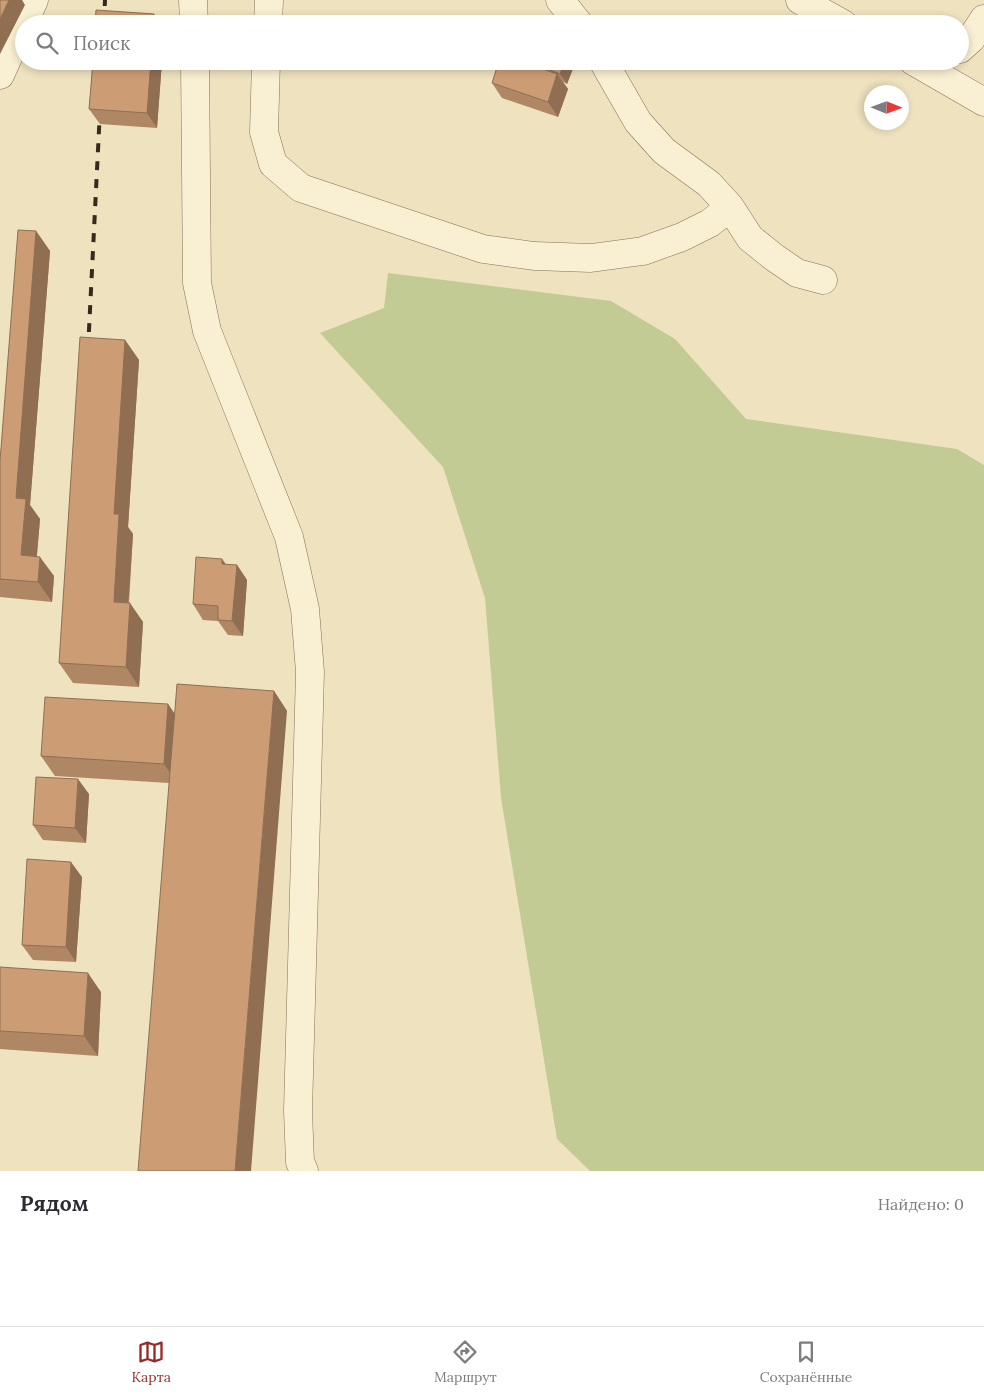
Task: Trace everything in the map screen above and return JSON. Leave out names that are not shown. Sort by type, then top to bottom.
[{"type":"street","points":[[27,15],[34,0]]},
{"type":"street","points":[[193,0],[194,15]]},
{"type":"street","points":[[268,15],[269,0]]},
{"type":"street","points":[[560,0],[572,15]]},
{"type":"street","points":[[800,0],[827,15]]},
{"type":"street","points":[[969,41],[984,19]]},
{"type":"street","points":[[0,75],[15,42]]},
{"type":"street","points":[[195,70],[197,283],[207,332],[290,537],[305,609],[310,672],[298,1111],[300,1162],[304,1171]]},
{"type":"street","points":[[266,70],[264,132],[273,164],[301,188],[483,250],[534,256],[591,258],[643,250],[682,237],[710,222],[730,207]]},
{"type":"street","points":[[608,70],[638,122],[664,151],[709,184],[730,207],[750,238],[798,273],[823,280]]},
{"type":"street","points":[[939,70],[984,102]]},
{"type":"green space","points":[[388,273],[611,301],[675,339],[746,419],[957,449],[984,465],[984,1171],[590,1171],[557,1139],[501,798],[485,598],[443,467],[320,333],[384,308]]},
{"type":"building","points":[[0,0],[9,0],[0,19]]},
{"type":"building","points":[[96,10],[154,14],[154,15],[96,15]]},
{"type":"building","points":[[92,70],[150,70],[147,113],[89,109]]},
{"type":"building","points":[[496,70],[545,70],[557,74],[548,102],[492,83]]},
{"type":"building","points":[[550,70],[562,70],[560,74]]},
{"type":"building","points":[[18,230],[36,231],[16,498],[26,499],[21,555],[40,557],[38,582],[0,579],[0,461]]},
{"type":"building","points":[[80,337],[125,340],[114,514],[119,514],[114,602],[130,603],[126,667],[59,663]]},
{"type":"building","points":[[196,557],[222,559],[222,564],[237,565],[232,621],[218,620],[218,606],[193,604]]},
{"type":"building","points":[[177,684],[274,691],[235,1171],[138,1171]]},
{"type":"building","points":[[45,697],[168,704],[164,764],[41,756]]},
{"type":"building","points":[[36,777],[78,779],[75,828],[33,825]]},
{"type":"building","points":[[27,859],[71,862],[66,947],[22,945]]},
{"type":"building","points":[[0,967],[88,973],[84,1036],[0,1031]]},
{"type":"railway","points":[[104,15],[105,0]]},
{"type":"railway","points":[[88,350],[100,110]]}]
